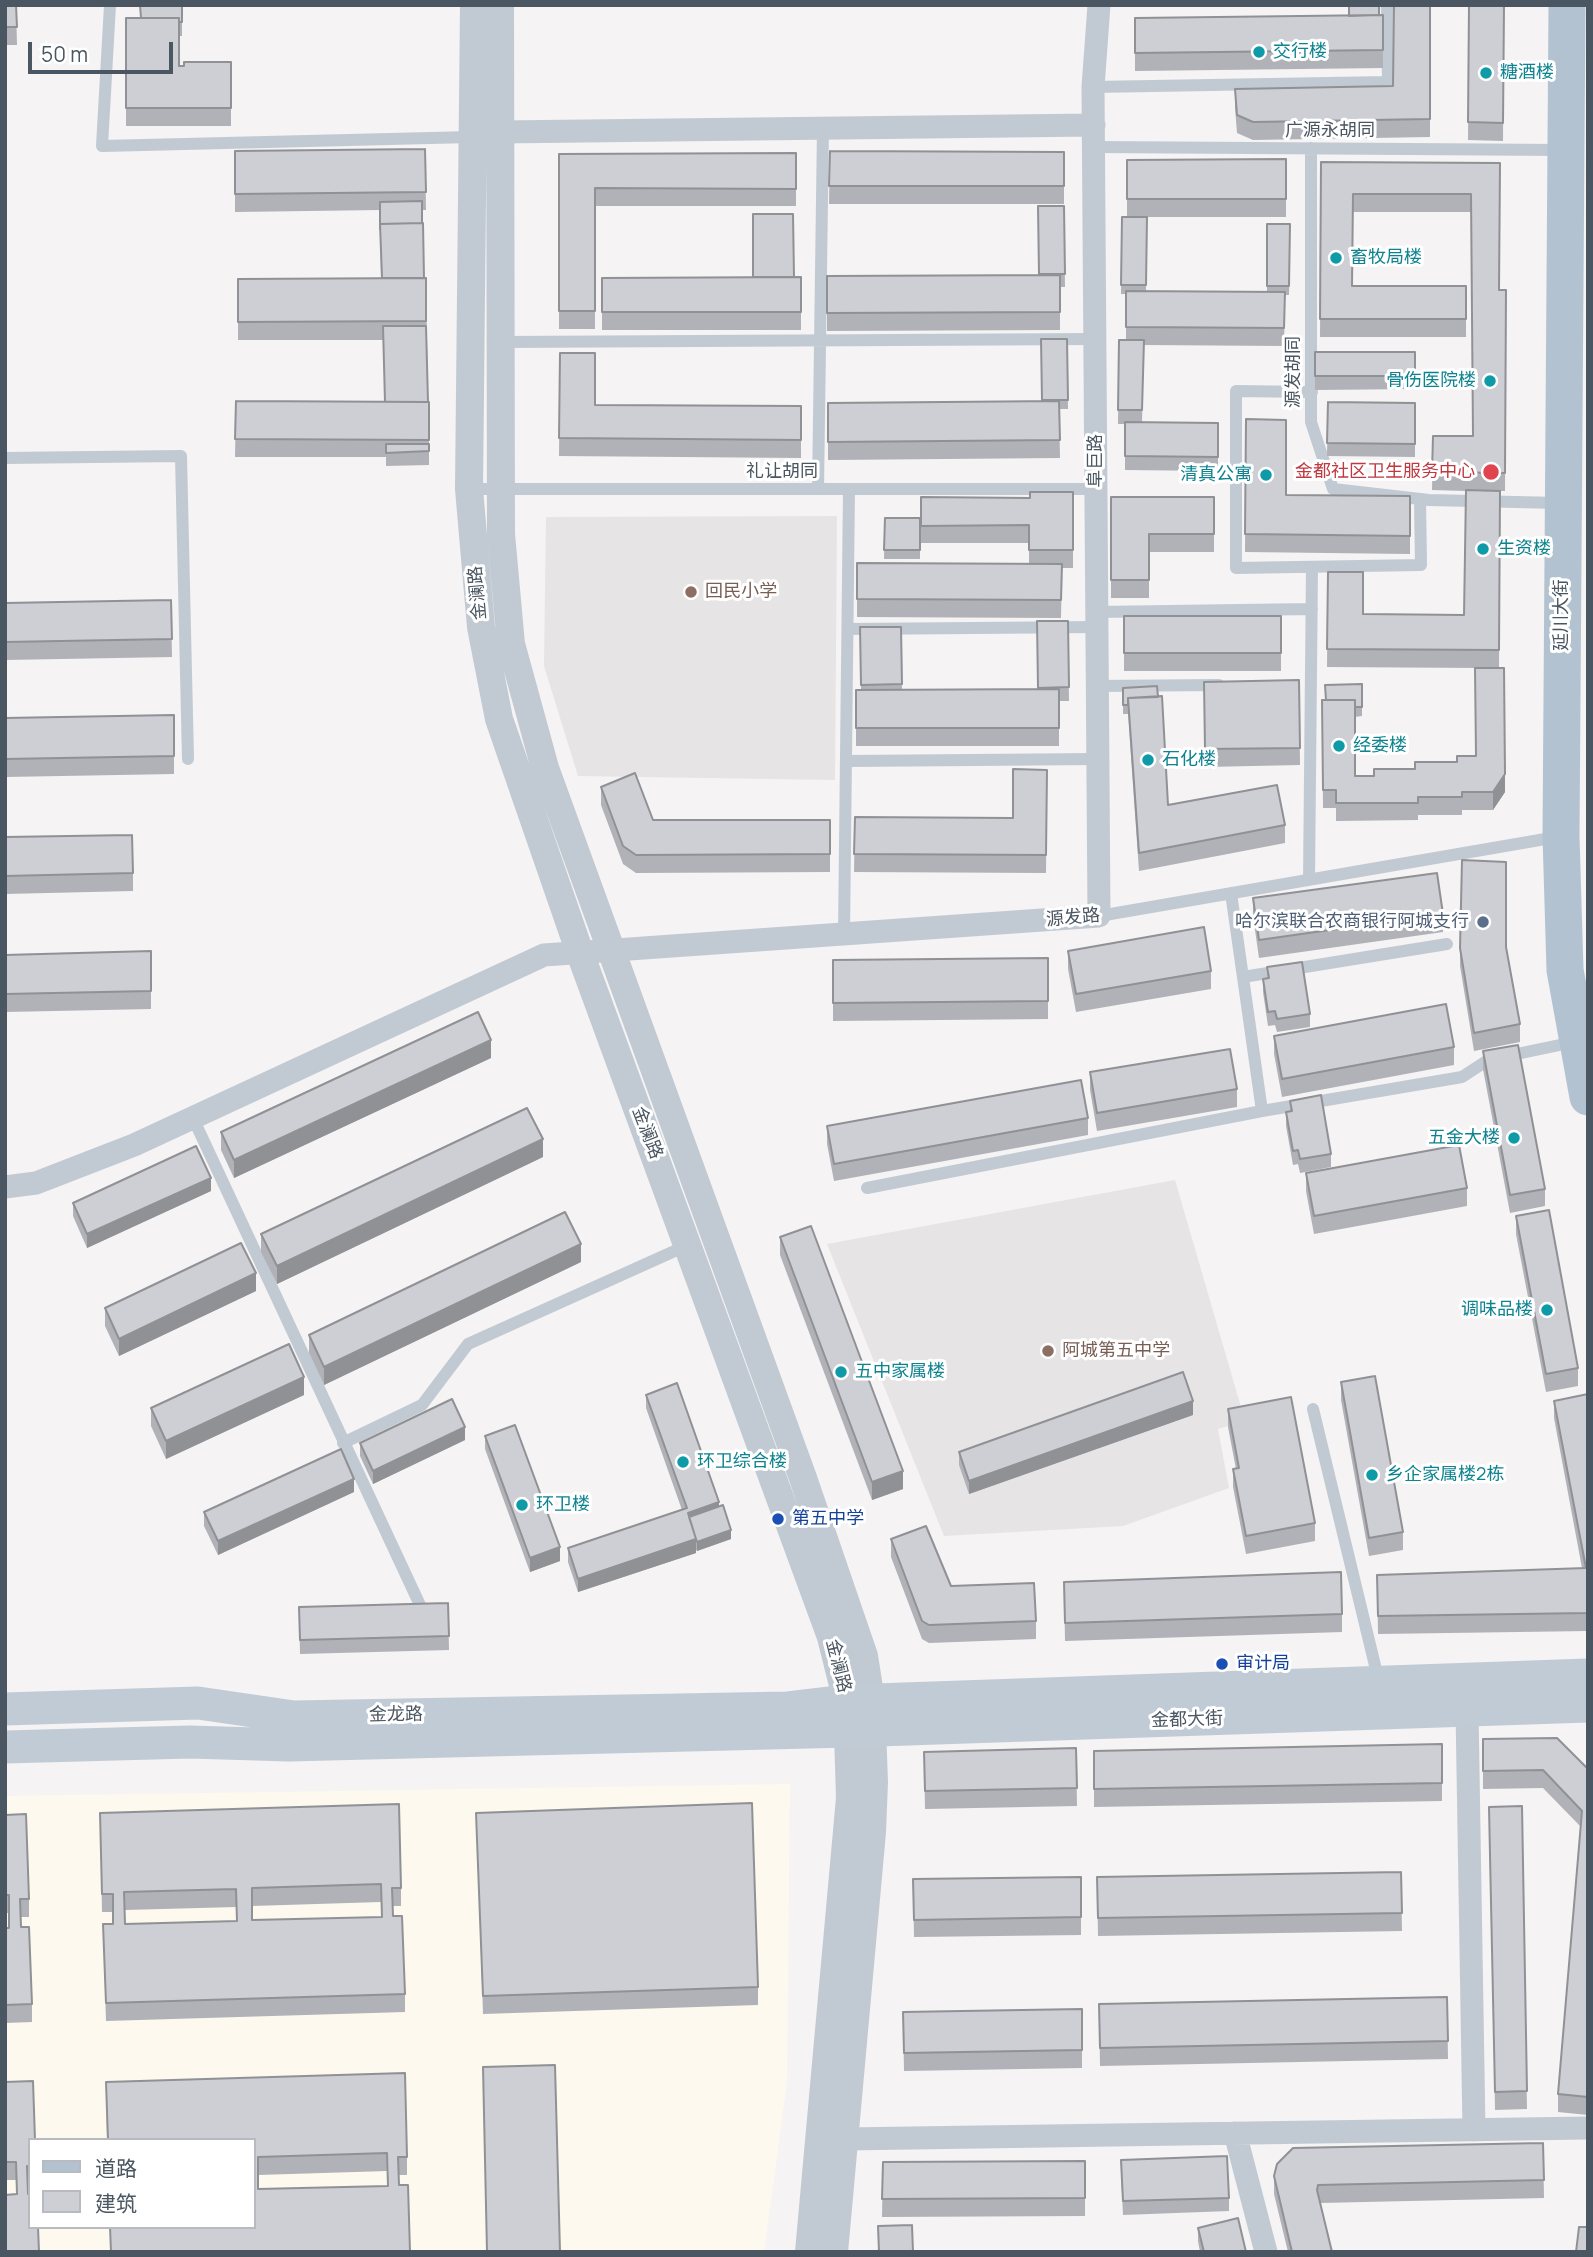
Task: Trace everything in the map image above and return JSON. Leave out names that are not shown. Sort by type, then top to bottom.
[{"type":"main road","name":"延川大街","points":[[1567,5],[1561,836],[1565,970],[1588,1097]]},
{"type":"main road","name":"金都大街","points":[[787,1719],[1379,1682],[1588,1675]]},
{"type":"main road","name":"金龙路","points":[[5,1709],[198,1703],[294,1717],[787,1719]]},
{"type":"main road","name":"金都大街","points":[[860,1716],[1467,1710],[1588,1706]]},
{"type":"main road","name":"金龙路","points":[[5,1747],[191,1742],[289,1745],[787,1719]]},
{"type":"street","name":"金澜路","points":[[474,5],[469,489],[481,627],[499,719],[580,953],[860,1716],[874,1782],[872,1832],[834,2252]]},
{"type":"street","name":"金澜路","points":[[500,5],[500,489],[506,609],[511,644],[545,768],[803,1478],[864,1656],[809,2252]]},
{"type":"street","name":"阜巨路","points":[[1098,5],[1093,88],[1099,916]]},
{"type":"street","points":[[500,132],[823,128],[1094,136]]},
{"type":"street","name":"源发路","points":[[5,1187],[36,1183],[76,1170],[544,955],[1099,916]]},
{"type":"street","points":[[1467,1710],[1474,2130]]},
{"type":"street","points":[[844,2139],[1588,2128]]},
{"type":"street","points":[[1235,2133],[1266,2252]]},
{"type":"lane","points":[[110,5],[102,146],[472,137]]},
{"type":"lane","points":[[1093,88],[1388,82],[1387,5]]},
{"type":"lane","points":[[818,489],[823,128]]},
{"type":"lane","name":"广源永胡同","points":[[1094,136],[1311,148],[1566,150]]},
{"type":"lane","name":"源发胡同","points":[[1311,148],[1311,422],[1334,489],[1420,499],[1563,503]]},
{"type":"lane","points":[[500,342],[1095,339]]},
{"type":"lane","points":[[1312,392],[1236,391],[1236,568],[1421,565],[1420,499]]},
{"type":"lane","points":[[5,458],[181,456],[188,759]]},
{"type":"lane","name":"礼让胡同","points":[[469,489],[1096,489]]},
{"type":"lane","points":[[844,934],[849,489]]},
{"type":"lane","points":[[1308,880],[1305,683],[1312,609],[1312,567]]},
{"type":"lane","points":[[848,629],[1312,609]]},
{"type":"lane","points":[[1097,686],[1231,684]]},
{"type":"lane","points":[[846,761],[1098,759]]},
{"type":"lane","name":"源发路","points":[[1099,916],[1561,836]]},
{"type":"lane","points":[[1231,893],[1262,1111]]},
{"type":"lane","points":[[1243,977],[1447,944]]},
{"type":"lane","points":[[867,1188],[1262,1111],[1462,1077],[1488,1060],[1578,1041]]},
{"type":"lane","points":[[192,1118],[420,1605]]},
{"type":"lane","points":[[342,1443],[422,1405],[468,1344],[689,1245]]},
{"type":"lane","points":[[1313,1409],[1379,1682]]},
{"type":"shaded area","name":"回民小学","points":[[837,516],[835,780],[578,776],[544,666],[546,517]]},
{"type":"shaded area","name":"阿城第五中学","points":[[1175,1180],[1245,1421],[1218,1429],[1229,1488],[1123,1526],[944,1536],[827,1244]]},
{"type":"shaded area","points":[[790,1784],[787,2082],[764,2252],[5,2252],[5,1796]]},
{"type":"building","points":[[5,5],[16,5],[17,27],[5,27]]},
{"type":"building","points":[[140,5],[182,5],[182,22],[179,22],[179,18],[141,18]]},
{"type":"building","points":[[1349,5],[1379,5],[1379,15],[1349,16]]},
{"type":"building","points":[[1394,5],[1430,5],[1430,119],[1253,122],[1237,115],[1235,89],[1393,86]]},
{"type":"building","name":"糖酒楼","points":[[1469,5],[1504,5],[1503,123],[1468,122]]},
{"type":"building","points":[[1383,15],[1383,50],[1135,53],[1135,18]]},
{"type":"building","points":[[126,18],[179,18],[179,66],[184,66],[184,62],[231,62],[231,108],[126,108]]},
{"type":"building","points":[[425,149],[426,192],[235,194],[235,151]]},
{"type":"building","points":[[830,151],[1064,152],[1064,186],[829,186]]},
{"type":"building","points":[[796,153],[796,189],[595,188],[595,311],[559,311],[559,154]]},
{"type":"building","points":[[1286,159],[1286,199],[1127,199],[1127,160]]},
{"type":"building","points":[[1321,162],[1500,163],[1499,290],[1506,290],[1505,473],[1432,472],[1433,436],[1473,436],[1471,194],[1353,194],[1352,286],[1466,286],[1466,319],[1320,319]]},
{"type":"building","points":[[422,201],[422,223],[380,224],[380,202]]},
{"type":"building","points":[[1038,206],[1064,206],[1065,274],[1039,274]]},
{"type":"building","points":[[753,214],[793,214],[794,277],[753,277]]},
{"type":"building","points":[[1122,217],[1147,217],[1146,285],[1121,285]]},
{"type":"building","points":[[423,223],[424,278],[382,278],[380,224]]},
{"type":"building","points":[[1267,224],[1290,224],[1289,286],[1267,286]]},
{"type":"building","points":[[1060,275],[1060,312],[827,313],[827,276]]},
{"type":"building","points":[[801,277],[801,312],[602,312],[602,278]]},
{"type":"building","points":[[426,278],[426,321],[238,322],[238,279]]},
{"type":"building","points":[[1126,291],[1285,292],[1284,328],[1126,327]]},
{"type":"building","points":[[383,326],[426,326],[428,402],[385,402]]},
{"type":"building","points":[[1041,339],[1067,339],[1068,400],[1042,400]]},
{"type":"building","points":[[1119,340],[1144,340],[1142,410],[1118,410]]},
{"type":"building","points":[[1315,352],[1415,352],[1415,376],[1315,376]]},
{"type":"building","points":[[560,353],[595,353],[595,405],[801,406],[801,440],[559,438]]},
{"type":"building","points":[[236,401],[429,402],[429,440],[235,439]]},
{"type":"building","points":[[1059,401],[1060,440],[828,442],[828,403]]},
{"type":"building","points":[[1328,402],[1415,403],[1415,444],[1327,443]]},
{"type":"building","name":"清真公寓","points":[[1246,419],[1286,420],[1286,495],[1410,496],[1410,536],[1245,534]]},
{"type":"building","points":[[1125,422],[1218,423],[1218,457],[1125,456]]},
{"type":"building","points":[[386,444],[429,444],[429,451],[386,453]]},
{"type":"building","name":"生资楼","points":[[1466,490],[1500,491],[1499,650],[1327,649],[1328,572],[1363,572],[1363,614],[1464,615]]},
{"type":"building","points":[[1030,492],[1073,492],[1073,550],[1029,550],[1029,525],[921,526],[921,497],[1030,498]]},
{"type":"building","points":[[1111,497],[1214,497],[1214,534],[1149,534],[1149,580],[1111,580]]},
{"type":"building","points":[[885,518],[920,518],[920,550],[884,550]]},
{"type":"building","points":[[857,563],[1062,564],[1061,600],[857,599]]},
{"type":"building","points":[[171,600],[172,639],[5,642],[5,603]]},
{"type":"building","points":[[1124,616],[1281,616],[1281,653],[1124,653]]},
{"type":"building","points":[[1037,621],[1068,621],[1069,687],[1038,688]]},
{"type":"building","points":[[860,627],[901,627],[902,684],[861,685]]},
{"type":"building","name":"经委楼","points":[[1475,668],[1504,668],[1505,774],[1493,792],[1462,792],[1462,797],[1418,797],[1418,803],[1336,803],[1336,790],[1323,790],[1322,700],[1355,700],[1355,776],[1374,776],[1374,769],[1415,769],[1415,762],[1457,762],[1457,756],[1476,756]]},
{"type":"building","points":[[1299,680],[1300,748],[1205,749],[1204,682]]},
{"type":"building","points":[[1362,684],[1362,707],[1355,707],[1355,700],[1326,700],[1325,685]]},
{"type":"building","points":[[1157,686],[1158,697],[1128,698],[1128,705],[1123,705],[1123,688]]},
{"type":"building","points":[[1059,689],[1059,728],[856,728],[856,690]]},
{"type":"building","name":"石化楼","points":[[1162,696],[1168,805],[1277,785],[1285,825],[1139,853],[1128,698]]},
{"type":"building","points":[[174,715],[174,756],[5,759],[5,718]]},
{"type":"building","points":[[1013,769],[1047,770],[1046,855],[854,854],[855,817],[1013,818]]},
{"type":"building","points":[[635,773],[653,820],[830,820],[830,854],[636,855],[623,846],[601,787]]},
{"type":"building","points":[[132,835],[133,873],[5,876],[5,837]]},
{"type":"building","name":"哈尔滨联合农商银行阿城支行","points":[[1462,860],[1506,862],[1506,947],[1520,1024],[1474,1033],[1460,948]]},
{"type":"building","points":[[1437,873],[1443,914],[1259,940],[1253,898]]},
{"type":"building","points":[[1204,927],[1211,971],[1076,994],[1068,951]]},
{"type":"building","points":[[151,951],[151,991],[5,994],[5,955]]},
{"type":"building","points":[[1048,958],[1048,1001],[833,1003],[833,960]]},
{"type":"building","points":[[1302,962],[1310,1014],[1277,1019],[1275,1011],[1268,1012],[1263,979],[1269,978],[1267,967]]},
{"type":"building","points":[[1446,1004],[1454,1047],[1282,1079],[1274,1036]]},
{"type":"building","points":[[478,1012],[491,1040],[234,1160],[221,1132]]},
{"type":"building","name":"五金大楼","points":[[1518,1045],[1545,1189],[1510,1195],[1483,1051]]},
{"type":"building","points":[[1230,1049],[1237,1089],[1097,1113],[1090,1072]]},
{"type":"building","points":[[1081,1080],[1088,1118],[834,1164],[827,1126]]},
{"type":"building","points":[[1321,1095],[1331,1154],[1300,1159],[1298,1150],[1293,1151],[1286,1112],[1292,1111],[1290,1101]]},
{"type":"building","points":[[527,1108],[543,1139],[277,1266],[261,1234]]},
{"type":"building","points":[[1459,1145],[1467,1188],[1314,1216],[1306,1173]]},
{"type":"building","points":[[196,1146],[211,1178],[87,1234],[73,1203]]},
{"type":"building","name":"调味品楼","points":[[1549,1210],[1578,1368],[1546,1374],[1516,1216]]},
{"type":"building","points":[[565,1212],[581,1244],[324,1367],[309,1335]]},
{"type":"building","name":"五中家属楼","points":[[811,1226],[903,1471],[872,1482],[780,1237]]},
{"type":"building","points":[[241,1243],[256,1273],[119,1339],[105,1308]]},
{"type":"building","points":[[289,1344],[304,1377],[166,1441],[151,1408]]},
{"type":"building","points":[[1183,1372],[1193,1401],[969,1481],[959,1452]]},
{"type":"building","name":"乡企家属楼2栋","points":[[1375,1376],[1403,1532],[1369,1538],[1341,1382]]},
{"type":"building","points":[[677,1383],[719,1502],[688,1513],[696,1539],[578,1579],[568,1548],[687,1508],[646,1395]]},
{"type":"building","points":[[1588,1394],[1588,1613],[1378,1616],[1377,1575],[1586,1568],[1554,1401]]},
{"type":"building","points":[[1291,1397],[1315,1523],[1246,1536],[1233,1469],[1239,1468],[1228,1409]]},
{"type":"building","points":[[452,1399],[465,1427],[373,1471],[360,1443]]},
{"type":"building","name":"环卫楼","points":[[515,1425],[560,1547],[530,1558],[485,1436]]},
{"type":"building","points":[[341,1449],[354,1479],[218,1541],[204,1512]]},
{"type":"building","points":[[723,1505],[731,1530],[697,1542],[689,1517]]},
{"type":"building","points":[[926,1526],[951,1586],[1034,1583],[1036,1621],[929,1625],[922,1621],[891,1539]]},
{"type":"building","points":[[1341,1572],[1342,1614],[1065,1623],[1064,1582]]},
{"type":"building","points":[[448,1603],[449,1636],[300,1640],[299,1607]]},
{"type":"building","points":[[1557,1738],[1588,1769],[1588,2097],[1558,2094],[1582,1811],[1543,1770],[1483,1771],[1483,1739]]},
{"type":"building","points":[[1442,1744],[1442,1783],[1094,1789],[1094,1751]]},
{"type":"building","points":[[1076,1748],[1077,1788],[925,1791],[924,1752]]},
{"type":"building","points":[[752,1803],[758,1987],[483,1996],[476,1813]]},
{"type":"building","points":[[399,1804],[401,1888],[392,1888],[393,1916],[402,1916],[405,1994],[106,2003],[103,1924],[113,1924],[113,1894],[102,1894],[100,1813]],"holes":[[[381,1884],[382,1917],[252,1920],[252,1888]],[[236,1889],[237,1921],[125,1924],[124,1892]]]},
{"type":"building","points":[[1522,1806],[1527,2091],[1495,2092],[1489,1807]]},
{"type":"building","points":[[26,1814],[29,1899],[20,1899],[21,1927],[29,1927],[32,2004],[5,2005],[5,1928],[9,1928],[9,1895],[5,1895],[5,1815]]},
{"type":"building","points":[[1401,1872],[1402,1913],[1098,1918],[1097,1877]]},
{"type":"building","points":[[1081,1877],[1081,1917],[914,1920],[913,1879]]},
{"type":"building","points":[[1447,1997],[1448,2041],[1100,2048],[1099,2004]]},
{"type":"building","points":[[1082,2009],[1082,2050],[904,2053],[903,2012]]},
{"type":"building","points":[[555,2065],[560,2252],[487,2252],[483,2067]]},
{"type":"building","points":[[405,2073],[407,2157],[398,2157],[399,2185],[408,2185],[410,2252],[111,2252],[110,2229],[256,2229],[256,2138],[108,2138],[106,2082]],"holes":[[[387,2153],[388,2186],[258,2189],[258,2157]]]},
{"type":"building","points":[[33,2081],[35,2138],[28,2138],[28,2229],[38,2229],[39,2252],[5,2252],[5,2195],[17,2194],[16,2162],[5,2162],[5,2082]]},
{"type":"building","points":[[1543,2143],[1544,2180],[1318,2185],[1332,2252],[1292,2252],[1274,2176],[1277,2164],[1293,2148]]},
{"type":"building","points":[[1227,2156],[1229,2198],[1123,2201],[1121,2160]]},
{"type":"building","points":[[1085,2161],[1085,2198],[882,2199],[883,2162]]},
{"type":"building","points":[[1238,2218],[1246,2252],[1204,2252],[1198,2228]]},
{"type":"building","points":[[912,2225],[913,2252],[879,2252],[878,2226]]},
{"type":"building","points":[[1579,2227],[1588,2227],[1588,2252],[1576,2252]]},
{"type":"place","name":"交行楼","points":[[1259,52]]},
{"type":"place","name":"糖酒楼","points":[[1486,73]]},
{"type":"place","name":"畜牧局楼","points":[[1336,258]]},
{"type":"place","name":"骨伤医院楼","points":[[1490,381]]},
{"type":"place","name":"金都社区卫生服务中心","points":[[1491,472]]},
{"type":"place","name":"清真公寓","points":[[1266,475]]},
{"type":"place","name":"生资楼","points":[[1483,549]]},
{"type":"place","name":"回民小学","points":[[691,592]]},
{"type":"place","name":"经委楼","points":[[1339,746]]},
{"type":"place","name":"石化楼","points":[[1148,760]]},
{"type":"place","name":"哈尔滨联合农商银行阿城支行","points":[[1483,922]]},
{"type":"place","name":"五金大楼","points":[[1514,1138]]},
{"type":"place","name":"调味品楼","points":[[1547,1310]]},
{"type":"place","name":"阿城第五中学","points":[[1048,1351]]},
{"type":"place","name":"五中家属楼","points":[[841,1372]]},
{"type":"place","name":"环卫综合楼","points":[[683,1462]]},
{"type":"place","name":"乡企家属楼2栋","points":[[1372,1475]]},
{"type":"place","name":"环卫楼","points":[[522,1505]]},
{"type":"place","name":"第五中学","points":[[778,1519]]},
{"type":"place","name":"审计局","points":[[1222,1664]]}]
